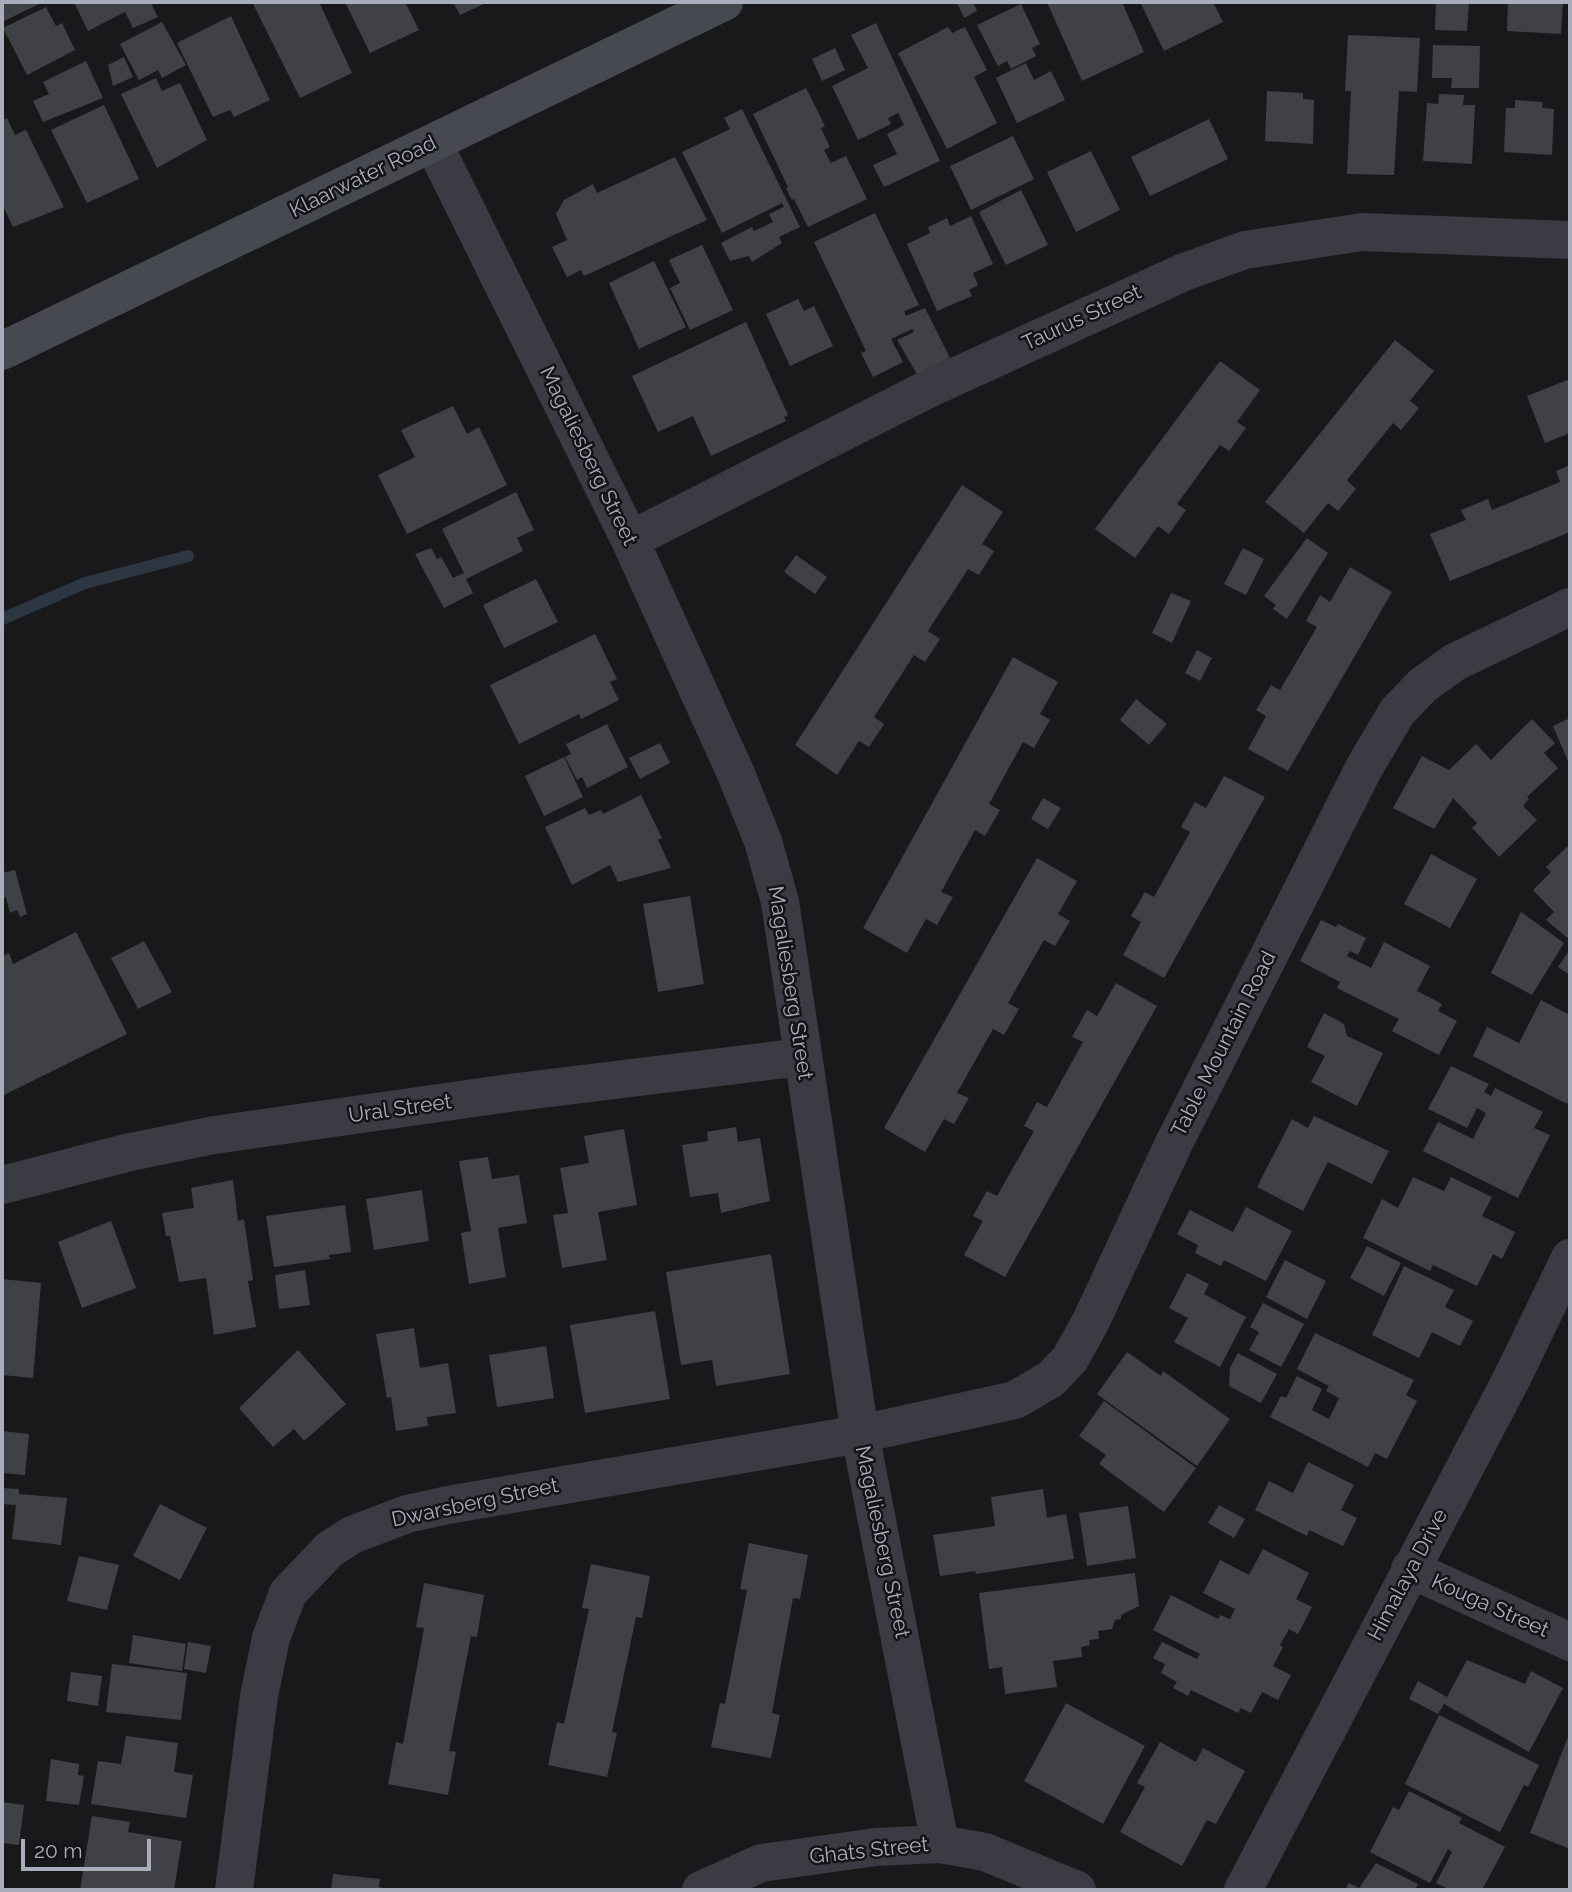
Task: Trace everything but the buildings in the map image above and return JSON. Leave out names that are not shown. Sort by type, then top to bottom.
[{"type":"street","name":"Klaarwater Road","points":[[2,351],[724,2]]},
{"type":"street","name":"Magaliesberg Street","points":[[433,143],[631,540],[736,774],[763,841],[780,902],[860,1434],[940,1844]]},
{"type":"street","name":"Taurus Street","points":[[631,540],[926,390],[1184,272],[1245,250],[1362,232],[1570,240]]},
{"type":"street","name":"Table Mountain Road","points":[[860,1434],[1014,1400],[1051,1379],[1070,1359],[1198,1096],[1364,768],[1397,712],[1423,685],[1455,662],[1570,607]]},
{"type":"street","name":"Ural Street","points":[[2,1185],[126,1153],[214,1136],[509,1093],[802,1057]]},
{"type":"street","name":"Himalaya Drive","points":[[1243,1890],[1513,1376],[1570,1258]]},
{"type":"street","name":"Dwarsberg Street","points":[[234,1890],[259,1696],[271,1638],[288,1593],[330,1549],[376,1524],[448,1505],[860,1434]]},
{"type":"street","name":"Kouga Street","points":[[1410,1569],[1570,1642]]},
{"type":"street","name":"Ghats Street","points":[[701,1890],[761,1863],[876,1847],[940,1844],[985,1852],[1077,1890]]},
{"type":"waterway","points":[[2,619],[85,583],[188,556]]}]
